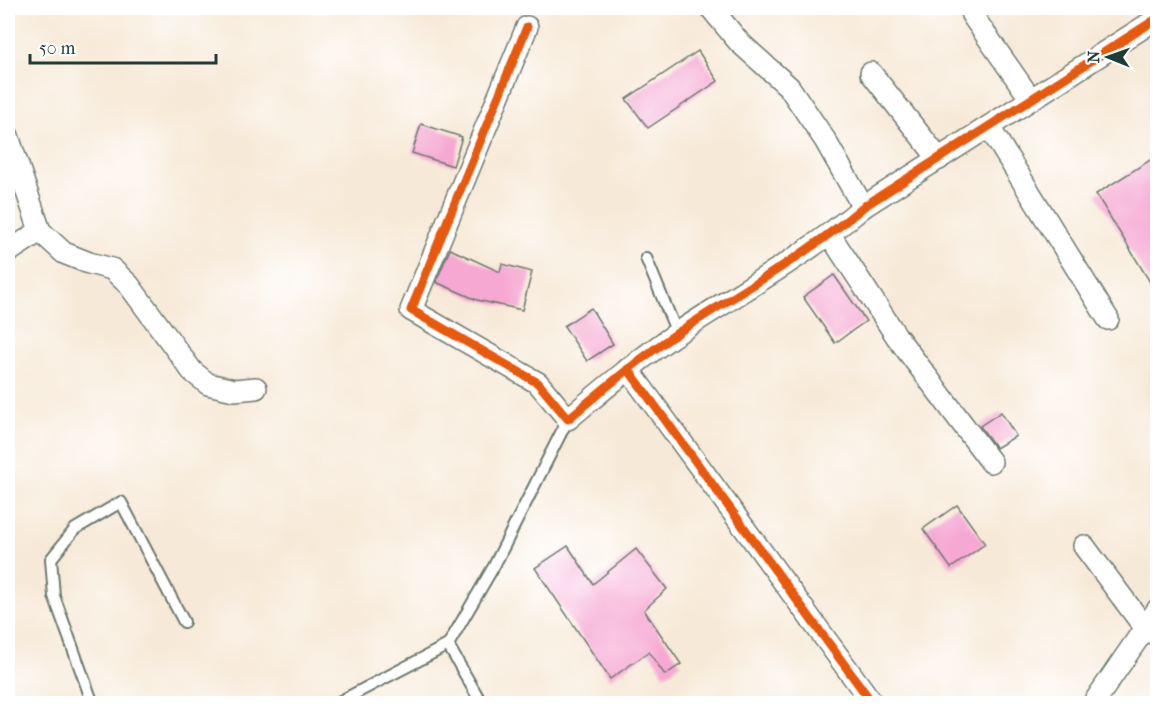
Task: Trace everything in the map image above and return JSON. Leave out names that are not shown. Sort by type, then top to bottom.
[{"type":"street","points":[[711,8],[739,42],[789,87],[825,140],[863,207]]},
{"type":"street","points":[[972,15],[1030,98]]},
{"type":"street","points":[[527,27],[411,310],[538,383],[568,419],[628,369],[677,333],[831,235],[863,207],[1158,18]]},
{"type":"street","points":[[871,73],[939,159]]},
{"type":"street","points":[[989,127],[1108,319]]},
{"type":"street","points":[[8,136],[40,231],[64,253],[112,269],[121,277],[192,371],[208,384],[234,390],[256,388]]},
{"type":"street","points":[[8,252],[40,231]]},
{"type":"street","points":[[831,235],[897,337],[991,462]]},
{"type":"street","points":[[628,369],[873,704]]},
{"type":"street","points":[[1084,546],[1151,632]]},
{"type":"street","points":[[1093,704],[1151,632],[1158,609]]},
{"type":"lane","points":[[646,258],[677,333]]},
{"type":"lane","points":[[335,704],[448,645],[494,566],[568,419]]},
{"type":"lane","points":[[93,704],[54,596],[51,560],[75,529],[121,502],[184,622]]},
{"type":"lane","points":[[448,645],[482,704]]},
{"type":"building","points":[[698,51],[718,81],[648,128],[626,99]]},
{"type":"building","points":[[421,124],[462,137],[453,166],[412,153]]},
{"type":"building","points":[[1158,155],[1158,295],[1096,194]]},
{"type":"building","points":[[450,249],[500,272],[502,264],[532,272],[522,310],[477,300],[436,282]]},
{"type":"building","points":[[834,275],[866,321],[835,343],[803,297]]},
{"type":"building","points":[[591,308],[613,344],[587,361],[564,326]]},
{"type":"building","points":[[1001,412],[1016,436],[996,448],[980,426]]},
{"type":"building","points":[[957,505],[985,544],[951,568],[923,529]]},
{"type":"building","points":[[568,546],[593,584],[636,549],[667,589],[644,610],[681,664],[665,675],[649,652],[610,679],[535,568]]},
{"type":"cycle path","points":[[527,27],[411,310],[538,383],[568,419],[636,363],[679,332],[797,257],[863,207],[1158,18]]},
{"type":"cycle path","points":[[628,369],[873,704]]}]
